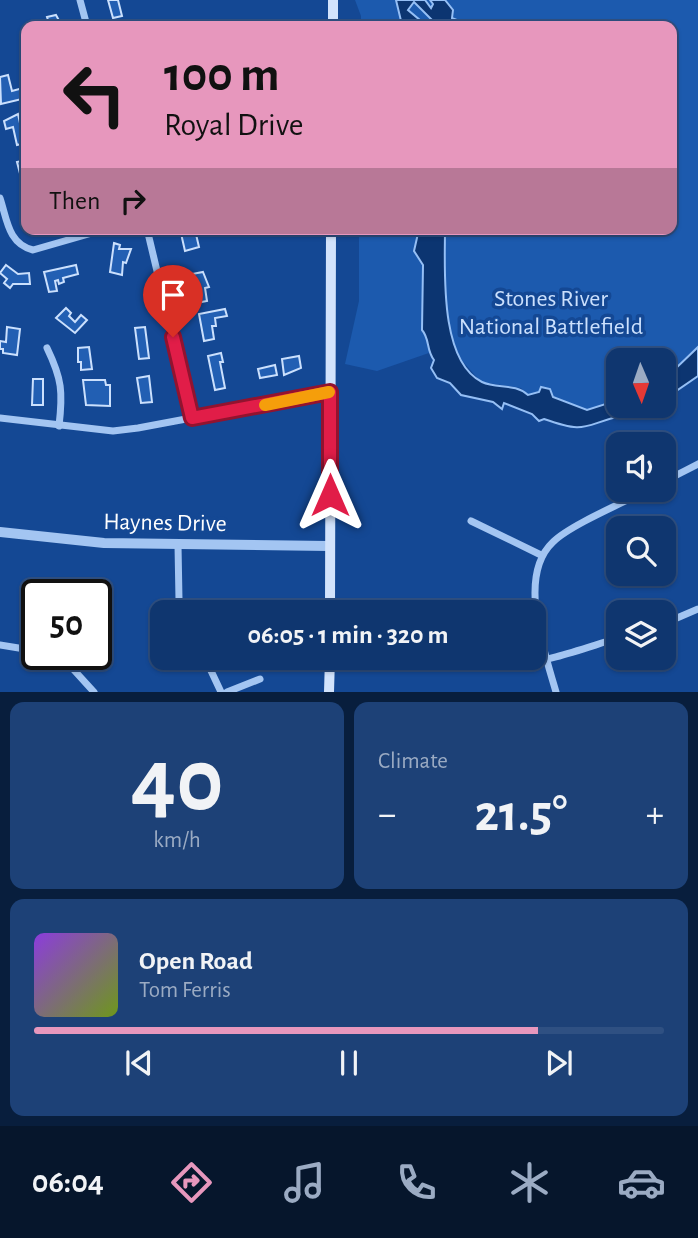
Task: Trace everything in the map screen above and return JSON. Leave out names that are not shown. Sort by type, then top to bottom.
[{"type":"main road","points":[[330,600],[331,235]]},
{"type":"main road","points":[[329,692],[331,670]]},
{"type":"street","points":[[80,0],[86,21]]},
{"type":"street","points":[[0,198],[13,240],[22,248],[33,250],[85,235]]},
{"type":"street","points":[[148,235],[192,418]]},
{"type":"street","points":[[47,348],[60,374],[62,402],[59,426]]},
{"type":"street","points":[[0,418],[113,431],[330,392]]},
{"type":"street","points":[[676,475],[698,464]]},
{"type":"street","points":[[556,692],[547,660],[534,588],[541,555],[559,536],[625,502]]},
{"type":"street","points":[[471,521],[541,555]]},
{"type":"street","name":"Haynes Drive","points":[[0,532],[104,543],[329,546]]},
{"type":"street","points":[[178,545],[179,600]]},
{"type":"street","points":[[676,618],[698,609]]},
{"type":"street","points":[[547,660],[606,642]]},
{"type":"street","points":[[0,645],[21,648]]},
{"type":"street","points":[[73,670],[94,692]]},
{"type":"street","points":[[211,670],[222,692]]},
{"type":"street","points":[[228,692],[260,679]]},
{"type":"green space","name":"Stones River National Battlefield","points":[[355,0],[698,0],[698,347],[676,368],[676,348],[606,348],[606,404],[587,410],[555,398],[528,395],[521,388],[481,382],[449,346],[377,371],[345,364],[359,301],[359,235],[677,235],[677,21],[361,21]]},
{"type":"shaded area","points":[[396,0],[425,0],[431,8],[433,4],[430,0],[445,0],[453,10],[452,18],[458,21],[433,21],[414,2],[408,10],[421,21],[401,21]]},
{"type":"shaded area","points":[[418,235],[445,235],[447,313],[458,355],[468,371],[482,382],[512,387],[528,395],[539,392],[541,387],[550,389],[553,397],[587,410],[606,404],[606,418],[614,418],[583,427],[544,419],[539,421],[532,414],[504,403],[502,409],[493,402],[461,395],[450,383],[437,378],[431,368],[434,360],[422,330],[423,265],[414,251]]},
{"type":"shaded area","points":[[698,347],[698,376],[676,391],[676,368]]},
{"type":"building","points":[[108,0],[118,0],[122,16],[113,18]]},
{"type":"building","points":[[56,15],[59,21],[48,21],[47,17]]},
{"type":"building","points":[[8,75],[12,91],[21,89],[21,99],[1,104],[0,77]]},
{"type":"building","points":[[18,114],[21,144],[17,145],[13,127],[6,129],[4,121]]},
{"type":"building","points":[[21,161],[21,177],[17,162]]},
{"type":"building","points":[[181,235],[196,235],[199,247],[185,251]]},
{"type":"building","points":[[114,243],[120,245],[119,249],[131,249],[126,263],[123,262],[122,275],[110,272]]},
{"type":"building","points":[[6,265],[18,274],[29,273],[30,284],[13,284],[10,288],[4,283],[7,279],[0,273]]},
{"type":"building","points":[[76,265],[78,274],[63,278],[64,282],[59,284],[58,280],[55,281],[57,291],[49,292],[44,272]]},
{"type":"building","points":[[203,272],[209,287],[205,288],[207,301],[196,303],[192,274]]},
{"type":"building","points":[[66,308],[75,322],[81,315],[87,320],[75,333],[56,318]]},
{"type":"building","points":[[225,309],[227,316],[215,318],[216,326],[212,326],[214,339],[204,341],[199,314]]},
{"type":"building","points":[[7,327],[20,329],[17,355],[3,353],[3,349],[0,349],[0,341],[6,342]]},
{"type":"building","points":[[145,327],[149,358],[139,359],[135,328]]},
{"type":"building","points":[[89,347],[92,369],[81,370],[78,348]]},
{"type":"building","points":[[221,353],[225,388],[215,390],[208,356]]},
{"type":"building","points":[[299,356],[301,368],[284,375],[282,359]]},
{"type":"building","points":[[275,365],[277,375],[260,378],[258,369]]},
{"type":"building","points":[[149,376],[152,402],[141,403],[137,378]]},
{"type":"building","points":[[33,379],[43,379],[43,405],[32,405]]},
{"type":"building","points":[[83,380],[105,380],[106,385],[110,385],[110,406],[86,405]]},
{"type":"slow traffic","points":[[265,405],[329,392]]},
{"type":"route","points":[[173,337],[192,418],[330,392],[330,495]]}]
